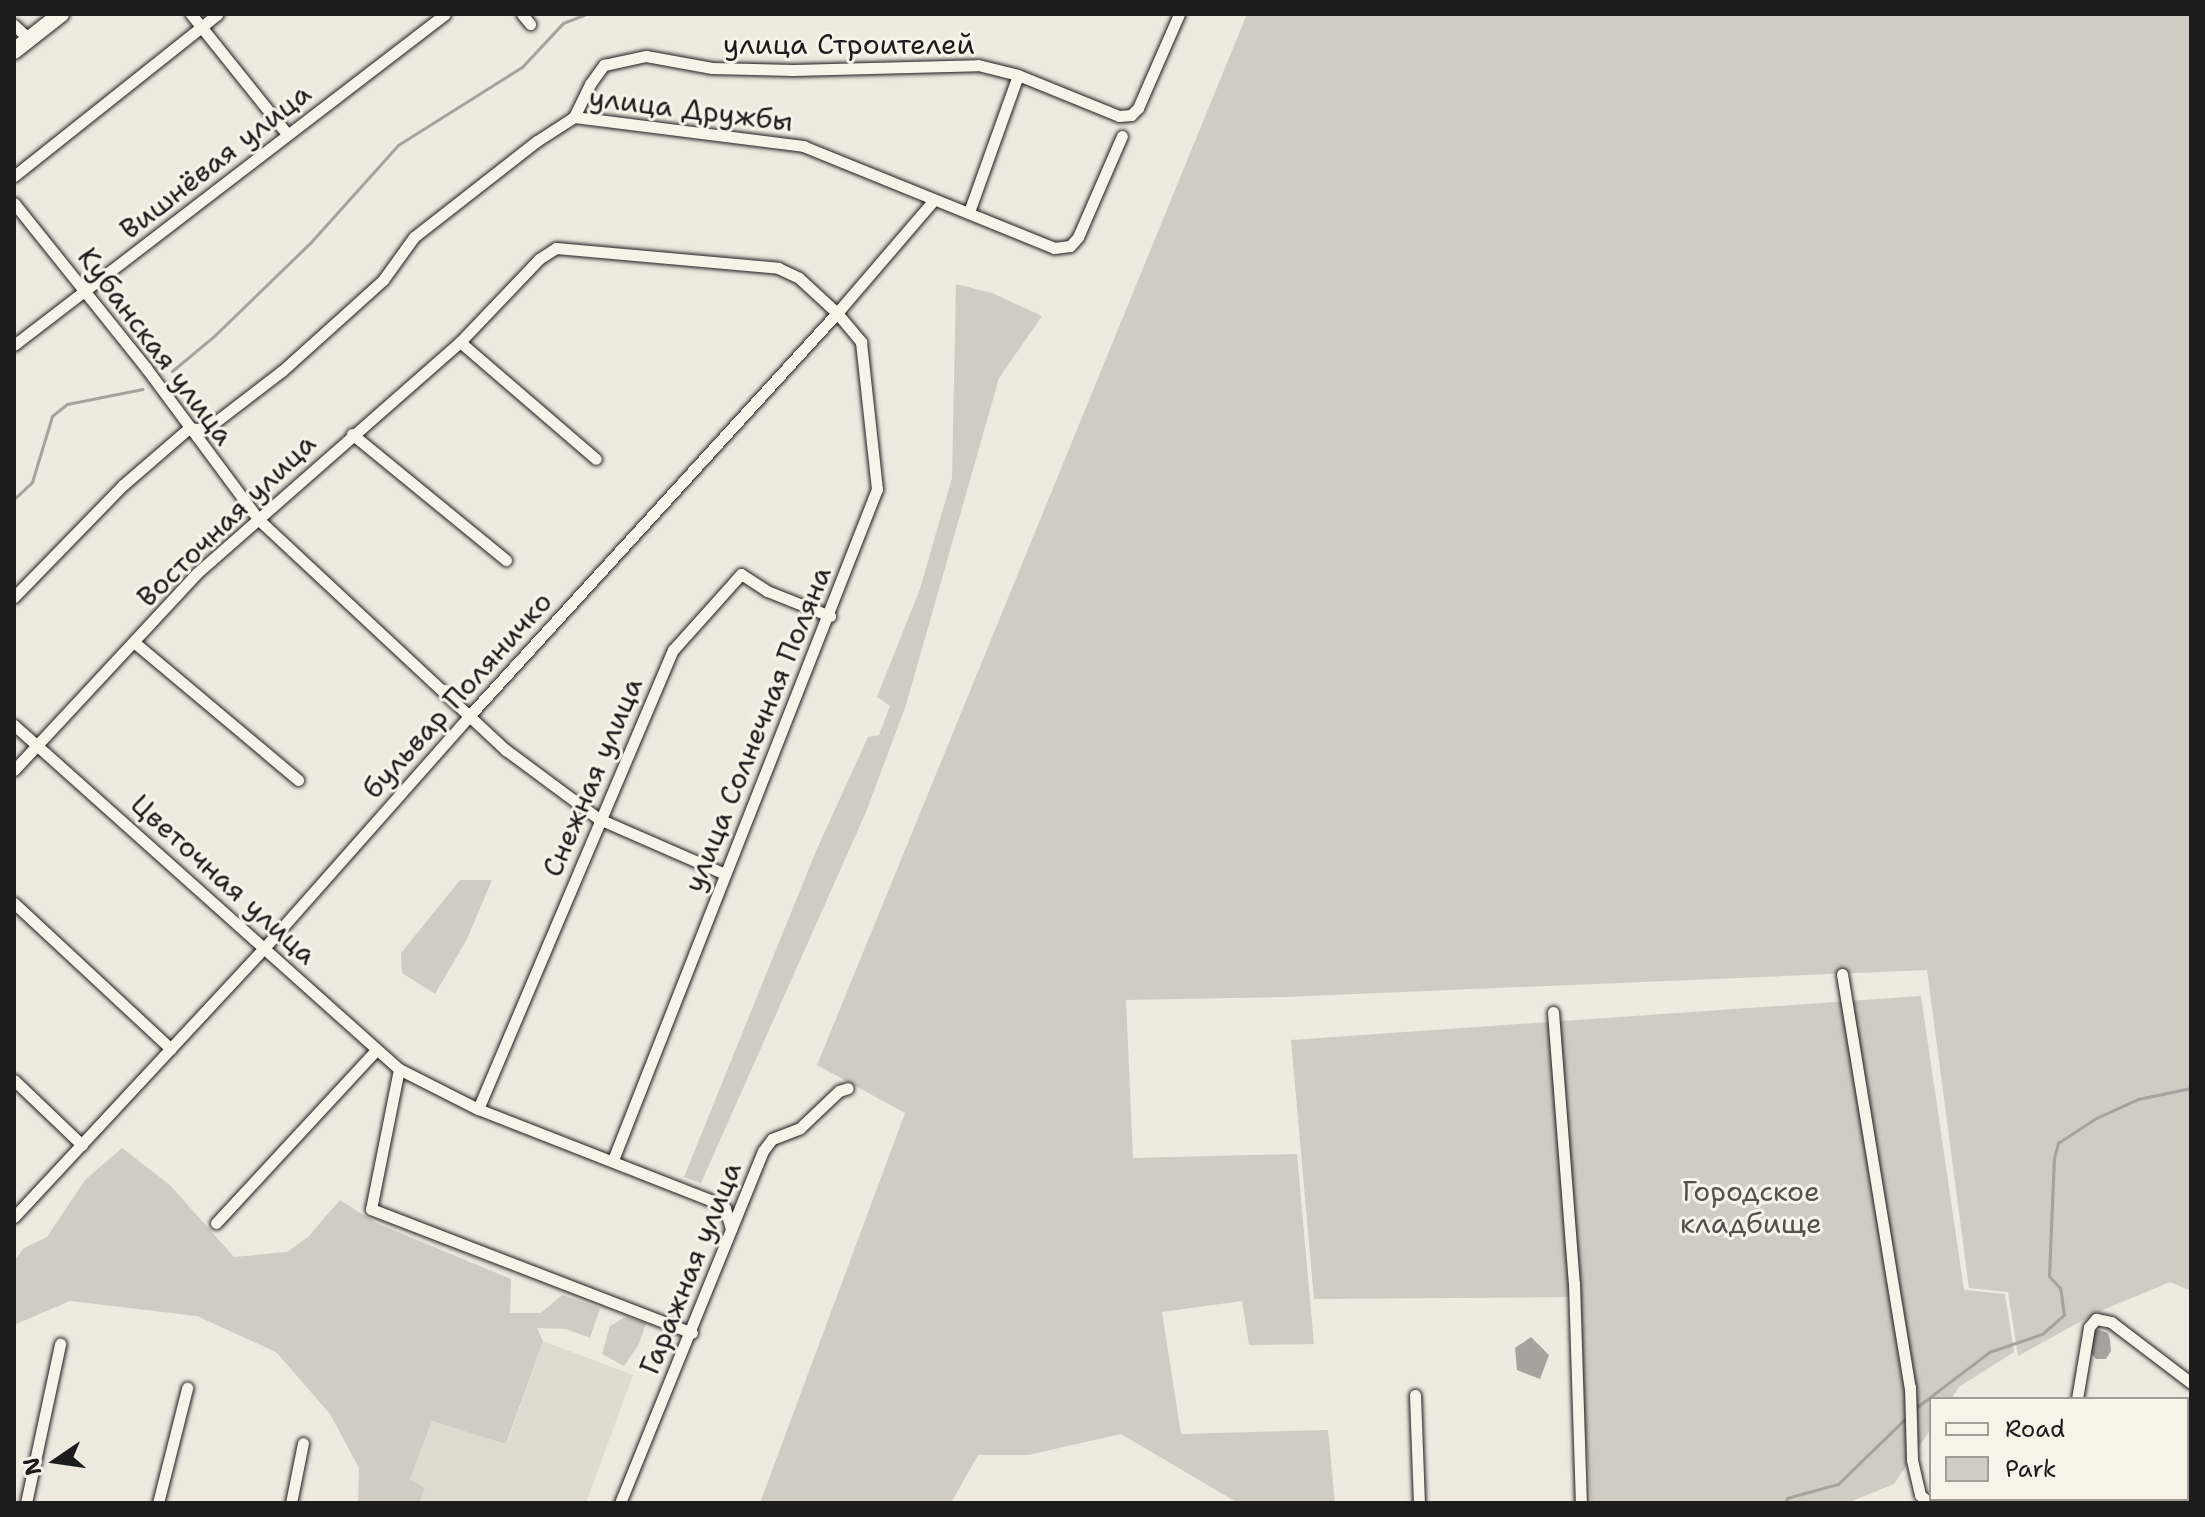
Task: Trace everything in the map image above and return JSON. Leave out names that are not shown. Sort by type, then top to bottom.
[{"type":"main road","points":[[14,51],[61,14]]},
{"type":"street","points":[[191,14],[287,134]]},
{"type":"street","points":[[14,176],[218,14]]},
{"type":"street","name":"Вишнёвая улица","points":[[14,345],[445,14]]},
{"type":"street","points":[[522,14],[530,24]]},
{"type":"street","name":"улица Строителей","points":[[574,117],[590,84],[604,65],[646,56],[712,68],[793,70],[978,65],[1018,75],[1119,116],[1131,115],[1138,108],[1179,14]]},
{"type":"street","points":[[14,25],[29,39]]},
{"type":"street","points":[[969,212],[1018,75]]},
{"type":"street","name":"улица Дружбы","points":[[14,597],[123,485],[189,428],[205,430],[282,371],[383,280],[414,237],[537,141],[574,117],[803,146],[932,202],[969,212],[1054,248],[1070,246],[1078,237],[1122,136]]},
{"type":"street","name":"бульвар Поляничко","points":[[14,1217],[265,947],[470,715],[837,313],[932,202]]},
{"type":"street","name":"Кубанская улица","points":[[14,203],[86,291],[258,519],[506,750],[599,819],[725,874]]},
{"type":"street","name":"Восточная улица","points":[[14,770],[197,573],[460,342],[539,259],[556,248],[778,268],[799,278],[837,313]]},
{"type":"street","name":"улица Солнечная Поляна","points":[[613,1160],[830,616],[877,489],[861,342],[837,313]]},
{"type":"street","points":[[460,342],[596,459]]},
{"type":"street","name":"Восточная улица","points":[[352,434],[506,560]]},
{"type":"street","name":"Снежная улица","points":[[478,1109],[673,650],[741,574],[767,591],[830,616]]},
{"type":"street","name":"Восточная улица","points":[[135,643],[298,780]]},
{"type":"street","name":"Цветочная улица","points":[[14,725],[399,1069],[478,1109],[613,1160],[725,1208],[731,1229]]},
{"type":"street","points":[[14,903],[171,1049]]},
{"type":"street","points":[[1842,974],[1910,1387],[1912,1460],[1920,1495],[1930,1503]]},
{"type":"street","points":[[1553,1012],[1574,1283],[1581,1503]]},
{"type":"street","points":[[216,1223],[376,1050]]},
{"type":"street","points":[[399,1069],[371,1209],[692,1333]]},
{"type":"street","points":[[14,1080],[82,1145]]},
{"type":"street","name":"Гаражная улица","points":[[620,1503],[692,1333],[763,1151],[772,1139],[800,1128],[839,1091],[848,1088]]},
{"type":"street","points":[[2077,1397],[2089,1327],[2096,1319],[2111,1322],[2191,1383]]},
{"type":"street","points":[[26,1503],[60,1344]]},
{"type":"street","points":[[158,1503],[187,1388]]},
{"type":"street","points":[[1415,1395],[1419,1503]]},
{"type":"street","points":[[291,1503],[303,1443]]},
{"type":"shaded area","points":[[2093,1331],[2108,1333],[2110,1340],[2111,1351],[2106,1359],[2096,1359],[2090,1352]]},
{"type":"shaded area","points":[[1531,1337],[1549,1355],[1540,1379],[1517,1370],[1515,1348]]},
{"type":"shaded area","points":[[543,1341],[633,1375],[586,1503],[419,1503],[425,1488],[410,1479],[432,1421],[507,1444]]},
{"type":"green space","points":[[1247,14],[2191,14],[2191,1291],[2170,1282],[2098,1312],[2018,1356],[2008,1292],[1969,1288],[1927,970],[1285,997],[1126,1000],[1133,1158],[1297,1154],[1314,1344],[1249,1345],[1242,1301],[1162,1312],[1181,1434],[1328,1430],[1335,1503],[1238,1503],[1121,1434],[1028,1455],[978,1455],[951,1503],[760,1503],[905,1113],[817,1065]]},
{"type":"green space","points":[[956,284],[992,293],[1042,316],[999,378],[906,705],[866,812],[701,1183],[684,1177],[816,851],[868,737],[879,735],[890,706],[877,697],[920,589],[952,478]]},
{"type":"green space","points":[[460,880],[492,880],[467,939],[435,994],[402,973],[401,953]]},
{"type":"green space","name":"Городское кладбище","points":[[1921,996],[1964,1290],[2005,1294],[2014,1352],[1959,1387],[1952,1397],[1929,1397],[1929,1432],[1894,1484],[1847,1503],[1591,1503],[1575,1297],[1314,1299],[1291,1040]]},
{"type":"green space","points":[[122,1148],[170,1185],[234,1257],[287,1252],[308,1237],[340,1200],[376,1223],[511,1279],[510,1313],[541,1313],[562,1295],[600,1308],[590,1338],[566,1329],[537,1328],[543,1341],[506,1444],[432,1421],[410,1479],[425,1488],[419,1503],[358,1503],[359,1468],[330,1414],[276,1352],[197,1316],[70,1301],[14,1325],[14,1261],[24,1248],[47,1237],[85,1180]]},
{"type":"green space","points":[[625,1317],[646,1323],[639,1344],[624,1366],[602,1354],[610,1326]]},
{"type":"waterway","points":[[172,371],[213,337],[311,242],[398,145],[522,67],[563,23],[587,14]]},
{"type":"waterway","points":[[14,499],[32,482],[52,416],[67,404],[143,389]]},
{"type":"waterway","points":[[1930,1397],[1989,1352],[2042,1334],[2064,1315],[2060,1288],[2049,1276],[2054,1158],[2058,1143],[2096,1118],[2138,1099],[2191,1088]]},
{"type":"waterway","points":[[1913,1410],[1929,1398]]},
{"type":"waterway","points":[[1785,1503],[1787,1498],[1838,1484],[1908,1416]]}]
